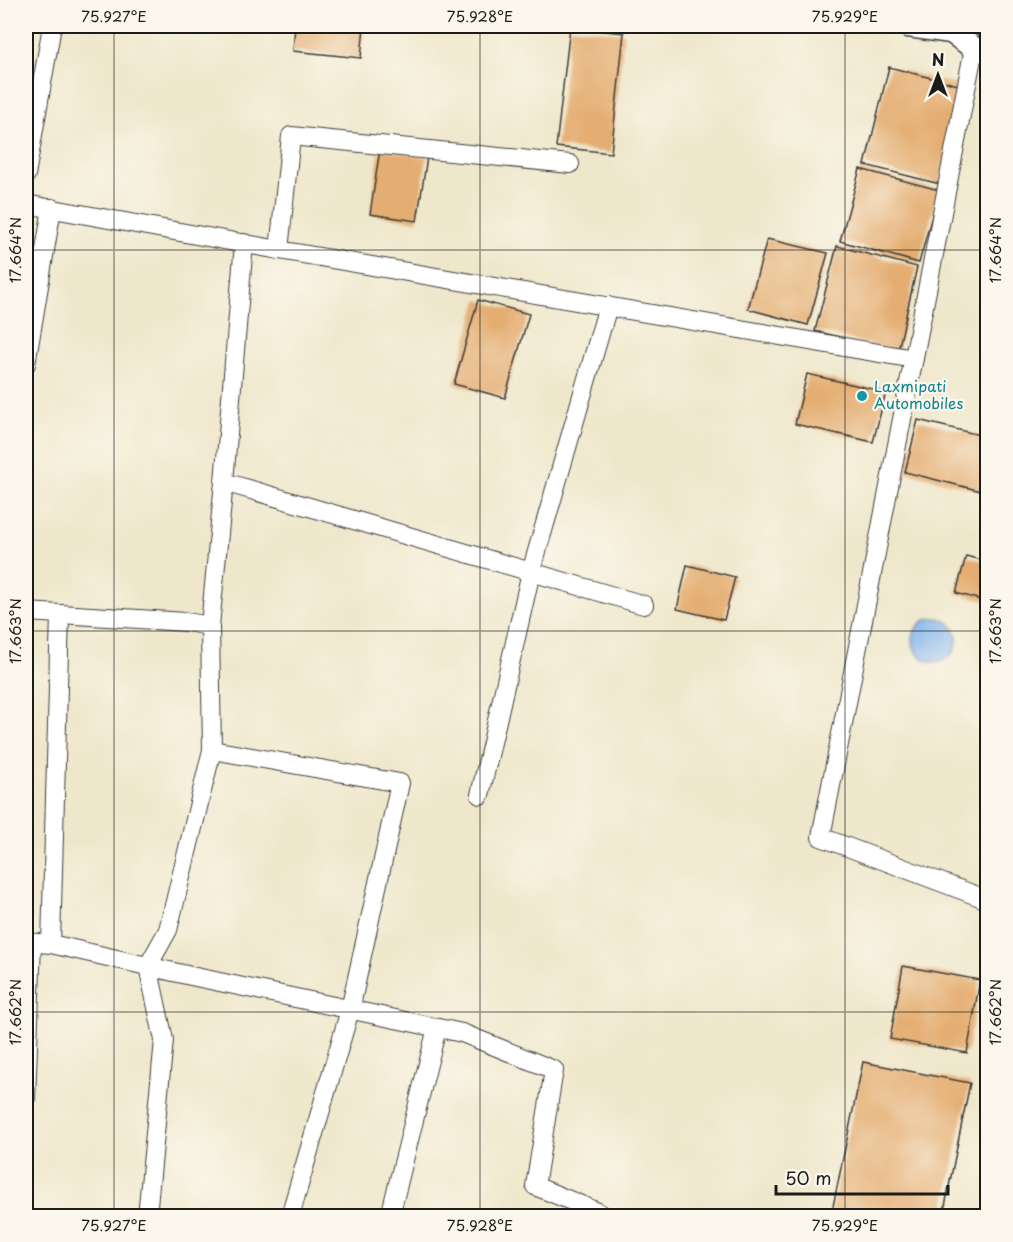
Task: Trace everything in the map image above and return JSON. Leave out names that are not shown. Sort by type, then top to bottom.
[{"type":"street","points":[[26,175],[52,26]]},
{"type":"street","points":[[908,26],[952,29],[981,50],[914,359],[821,837],[987,900]]},
{"type":"street","points":[[279,250],[291,136],[570,164]]},
{"type":"street","points":[[26,204],[279,250],[914,359]]},
{"type":"street","points":[[26,364],[52,208]]},
{"type":"street","points":[[147,1216],[164,1040],[148,966],[168,930],[212,750],[210,626],[244,243]]},
{"type":"street","points":[[480,795],[531,572],[608,306]]},
{"type":"street","points":[[224,482],[644,605]]},
{"type":"street","points":[[26,612],[186,622],[210,626]]},
{"type":"street","points":[[51,944],[60,614]]},
{"type":"street","points":[[212,750],[400,783],[350,1010],[290,1216]]},
{"type":"street","points":[[26,1099],[29,942],[51,944],[462,1033],[554,1070],[535,1186],[598,1212],[602,1216]]},
{"type":"street","points":[[390,1216],[437,1028]]},
{"type":"water","points":[[935,618],[944,619],[951,624],[956,631],[956,649],[951,656],[944,661],[935,662],[926,661],[919,656],[914,649],[913,640],[914,631],[919,624],[926,619]]},
{"type":"building","points":[[295,26],[364,26],[361,58],[293,51]]},
{"type":"building","points":[[570,27],[624,33],[611,153],[556,147]]},
{"type":"building","points":[[889,67],[962,86],[940,184],[865,165]]},
{"type":"building","points":[[380,149],[427,157],[417,221],[370,214]]},
{"type":"building","points":[[860,169],[939,190],[919,263],[840,241]]},
{"type":"building","points":[[767,239],[828,253],[808,325],[748,309]]},
{"type":"building","points":[[837,246],[917,267],[898,351],[815,331]]},
{"type":"building","points":[[478,300],[529,314],[505,398],[454,384]]},
{"type":"building","points":[[807,374],[886,392],[873,442],[795,424]]},
{"type":"building","points":[[918,420],[988,437],[988,482],[985,492],[905,472]]},
{"type":"building","points":[[966,556],[988,562],[988,602],[956,593]]},
{"type":"building","points":[[687,565],[735,577],[724,620],[677,609]]},
{"type":"building","points":[[903,966],[980,980],[967,1053],[890,1039]]},
{"type":"building","points":[[863,1062],[970,1083],[943,1216],[831,1216]]},
{"type":"place","name":"Laxmipati Automobiles","points":[[862,396]]}]
